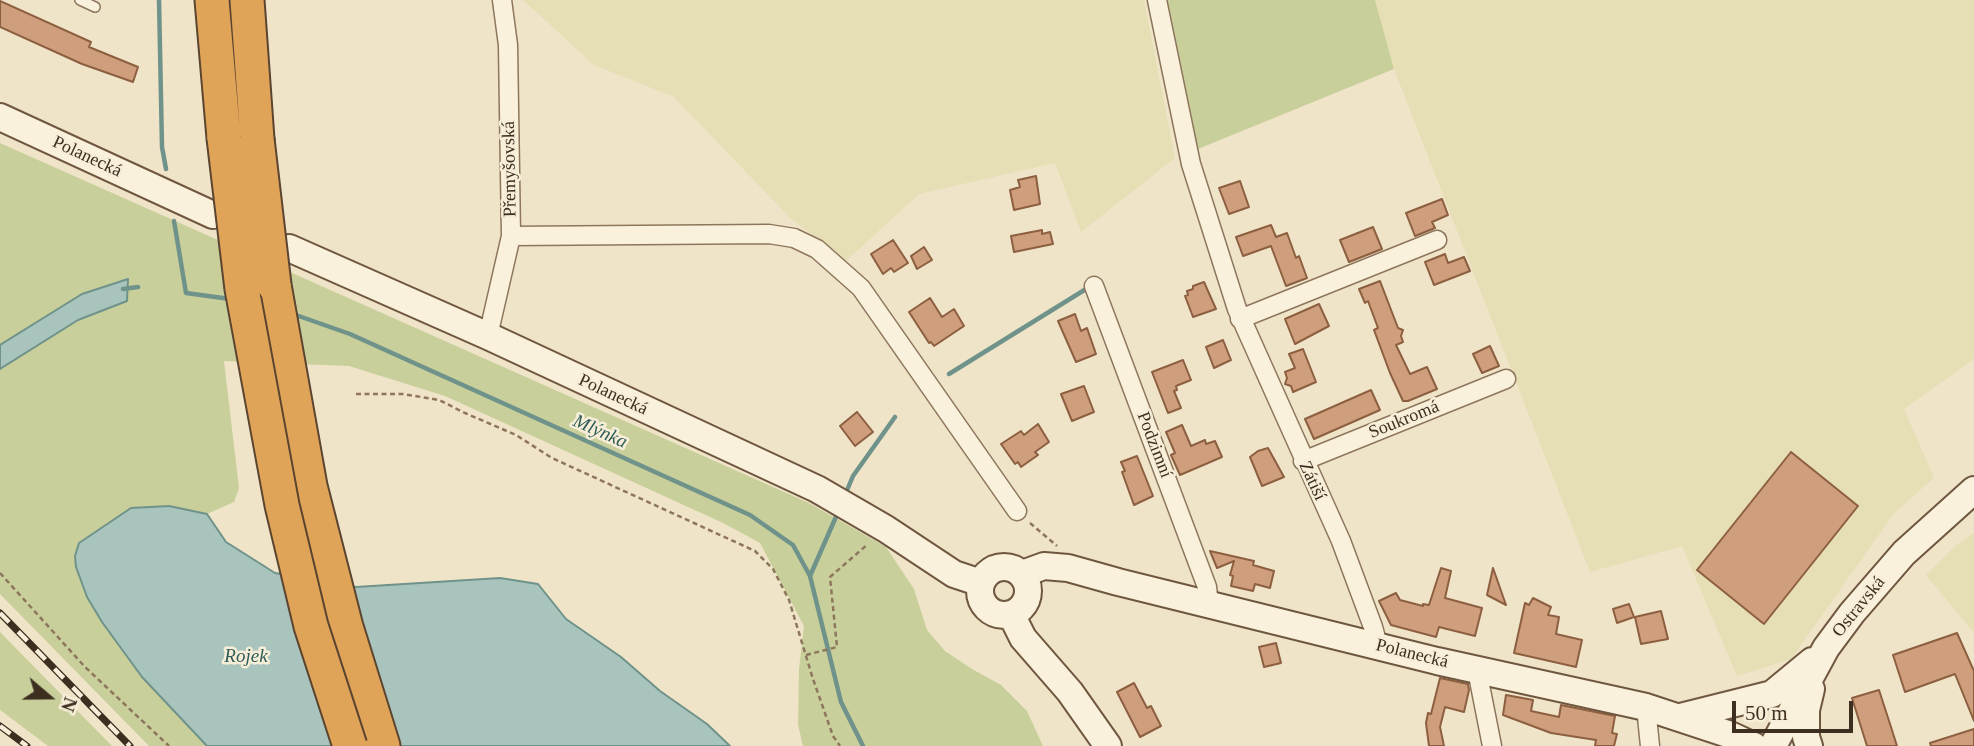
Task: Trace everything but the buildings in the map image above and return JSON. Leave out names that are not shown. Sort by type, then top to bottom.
[{"type":"highway","points":[[212,0],[224,138],[242,289],[282,505],[311,626],[350,746]]},
{"type":"highway","points":[[247,0],[257,139],[274,285],[310,486],[346,628],[383,746]]},
{"type":"street","name":"Přemyšovská","points":[[488,336],[511,236],[508,45],[502,0]]},
{"type":"street","name":"Zátiší","points":[[1157,0],[1191,164],[1241,319],[1341,541],[1378,645]]},
{"type":"street","name":"Polanecká","points":[[0,117],[213,215]]},
{"type":"street","points":[[511,236],[769,234],[794,238],[817,249],[860,288],[1017,511]]},
{"type":"street","points":[[1241,319],[1437,240]]},
{"type":"street","name":"Polanecká","points":[[289,247],[817,489],[886,529],[954,574],[981,583]]},
{"type":"street","name":"Podzimní","points":[[1094,286],[1207,587],[1209,604]]},
{"type":"street","name":"Soukromá","points":[[1303,461],[1506,379]]},
{"type":"street","name":"Ostravská","points":[[1773,746],[1826,648],[1852,613],[1904,553],[1974,490]]},
{"type":"street","name":"Polanecká","points":[[1022,574],[1064,558],[1209,604],[1477,670],[1646,707],[1754,746]]},
{"type":"street","points":[[999,567],[1013,568],[1022,574],[1028,588],[1027,599],[1021,608],[1011,614],[996,614],[986,608],[981,598],[981,583],[989,571],[999,567]]},
{"type":"street","points":[[1011,614],[1023,638],[1070,692],[1108,746]]},
{"type":"street","points":[[1678,717],[1772,694],[1826,648]]},
{"type":"street","points":[[1809,746],[1806,737],[1806,710],[1826,648]]},
{"type":"street","points":[[1477,670],[1492,746]]},
{"type":"street","points":[[1646,707],[1650,746]]},
{"type":"lane","points":[[80,0],[95,7]]},
{"type":"path","points":[[356,394],[403,394],[439,400],[516,435],[552,458],[755,551],[774,569],[789,600],[833,736],[840,746]]},
{"type":"path","points":[[1017,511],[1064,558]]},
{"type":"path","points":[[806,656],[837,647],[830,577],[886,529]]},
{"type":"path","points":[[0,573],[85,667],[169,746]]},
{"type":"shaded area","points":[[523,0],[1144,0],[1175,158],[1081,232],[1055,163],[919,194],[846,261],[790,218],[674,97],[594,65]]},
{"type":"shaded area","points":[[1375,0],[1974,0],[1974,359],[1904,409],[1934,478],[1895,512],[1791,659],[1737,676],[1682,546],[1590,572],[1394,69]]},
{"type":"shaded area","points":[[1974,533],[1974,633],[1926,575],[1956,545]]},
{"type":"green space","points":[[1165,0],[1375,0],[1394,69],[1193,151]]},
{"type":"green space","points":[[0,143],[809,503],[886,547],[914,589],[927,630],[945,651],[1001,685],[1027,711],[1043,746],[803,746],[798,725],[799,669],[804,626],[760,543],[723,523],[445,396],[349,366],[224,361],[239,488],[234,502],[207,514],[169,506],[131,508],[79,542],[75,556],[76,567],[87,597],[102,622],[142,677],[207,746],[149,746],[0,594],[0,369],[78,320],[127,301],[128,279],[82,294],[0,345]]},
{"type":"green space","points":[[0,632],[112,746],[48,746],[0,710]]},
{"type":"water","points":[[128,279],[127,301],[78,320],[0,369],[0,345],[82,294]]},
{"type":"water","name":"Rojek","points":[[169,506],[207,514],[226,542],[275,573],[356,587],[500,578],[538,584],[566,619],[621,657],[660,691],[707,724],[730,746],[207,746],[142,677],[87,597],[76,567],[75,556],[79,543],[131,508]]},
{"type":"waterway","points":[[159,0],[162,147],[166,169]]},
{"type":"waterway","points":[[174,221],[186,293],[230,299]]},
{"type":"waterway","name":"Mlýnka","points":[[123,289],[138,287]]},
{"type":"waterway","points":[[949,374],[1086,289]]},
{"type":"waterway","name":"Mlýnka","points":[[293,314],[350,334],[750,515],[793,545],[810,576],[841,702],[863,746]]},
{"type":"waterway","points":[[845,495],[853,476],[895,417]]},
{"type":"waterway","points":[[810,576],[839,510]]},
{"type":"railway","points":[[0,613],[130,746]]},
{"type":"railway","points":[[0,726],[27,746]]}]
